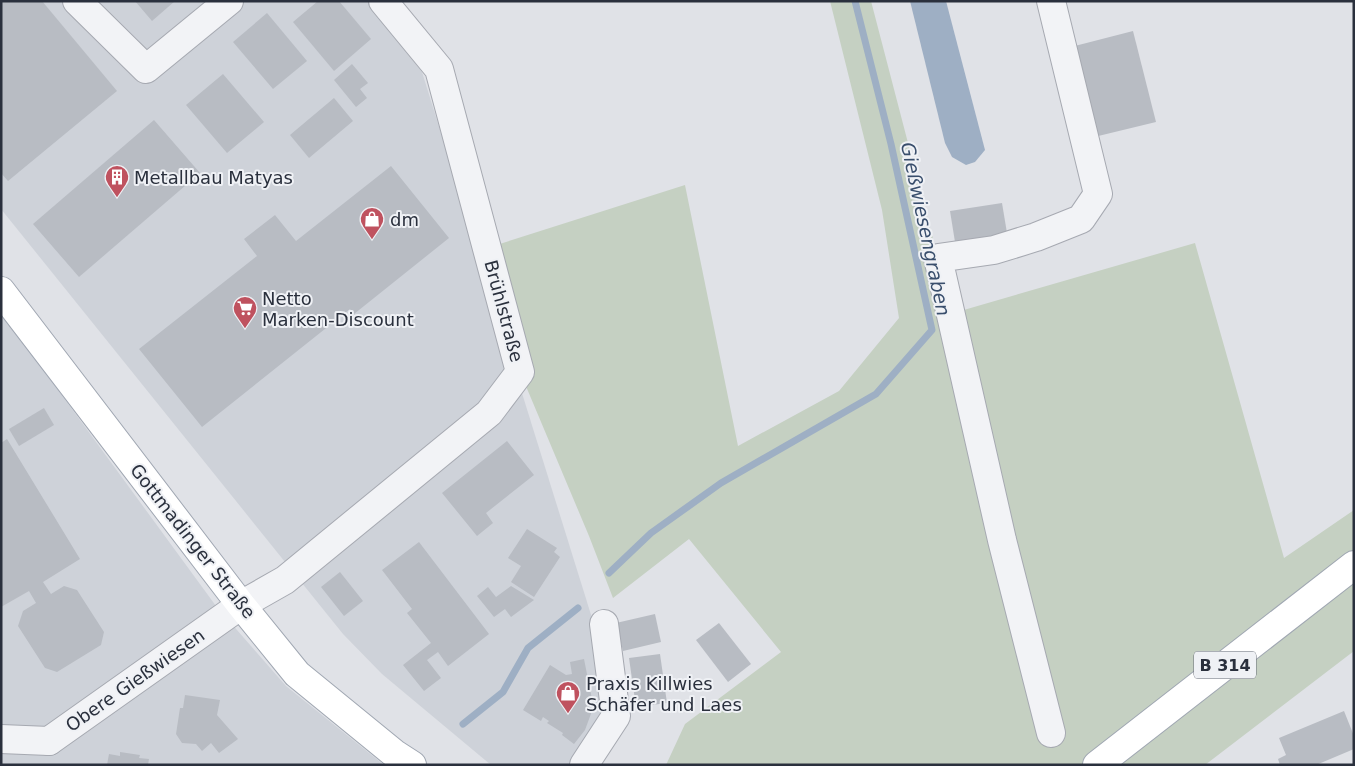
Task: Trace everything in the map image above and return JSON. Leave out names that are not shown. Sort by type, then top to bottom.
[{"type":"main road","name":"Gottmadinger Straße","points":[[1,291],[241,604],[298,674],[395,754],[412,765]]},
{"type":"main road","name":"B 314","points":[[1097,765],[1354,565]]},
{"type":"street","points":[[77,1],[146,69],[229,1]]},
{"type":"street","name":"Brühlstraße","points":[[241,604],[285,580],[489,413],[520,372],[438,69],[383,1]]},
{"type":"street","points":[[1051,1],[1098,194],[1080,219],[1045,233],[994,250],[938,258],[1002,540],[1051,733]]},
{"type":"street","name":"Obere Gießwiesen","points":[[50,753],[241,604]]},
{"type":"street","points":[[584,765],[616,716],[604,624]]},
{"type":"street","points":[[1,739],[50,753]]},
{"type":"shaded area","points":[[1,1],[367,1],[422,72],[597,634],[609,714],[572,765],[491,765],[382,674],[343,634],[1,209]]},
{"type":"shaded area","points":[[1,312],[216,606],[286,686],[384,765],[1,765]]},
{"type":"green space","points":[[830,1],[871,1],[938,258],[950,314],[1195,243],[1284,558],[1354,510],[1354,651],[1205,765],[666,765],[685,724],[781,652],[689,539],[613,598],[520,372],[487,248],[685,185],[738,446],[839,391],[899,318],[882,210]]},
{"type":"water","points":[[910,1],[946,1],[985,150],[975,162],[966,165],[952,157],[945,143]]},
{"type":"building","points":[[1,1],[42,1],[117,91],[8,181],[1,173]]},
{"type":"building","points":[[135,1],[175,1],[152,21]]},
{"type":"building","points":[[318,1],[339,1],[371,39],[334,71],[293,22]]},
{"type":"building","points":[[267,13],[307,61],[273,89],[233,42]]},
{"type":"building","points":[[1133,31],[1156,122],[1090,138],[1067,48]]},
{"type":"building","points":[[352,64],[368,83],[360,89],[367,98],[356,107],[334,80]]},
{"type":"building","points":[[223,74],[264,122],[227,153],[186,105]]},
{"type":"building","points":[[334,98],[353,121],[309,158],[290,135]]},
{"type":"building","name":"Metallbau Matyas","points":[[154,120],[200,173],[79,277],[33,224]]},
{"type":"building","name":"Netto Marken-Discount","points":[[391,166],[449,238],[354,314],[350,309],[202,427],[139,349],[257,256],[244,239],[275,215],[296,241]]},
{"type":"building","points":[[1002,203],[1007,233],[955,242],[950,211]]},
{"type":"building","points":[[44,408],[54,425],[19,446],[9,429]]},
{"type":"building","points":[[7,439],[80,559],[43,582],[51,594],[64,586],[77,590],[104,632],[101,645],[57,672],[45,668],[18,626],[23,611],[36,603],[29,591],[1,607],[1,443]]},
{"type":"building","points":[[507,441],[534,475],[486,513],[493,523],[477,536],[442,493]]},
{"type":"building","points":[[527,529],[557,548],[554,552],[560,557],[534,597],[511,582],[521,566],[508,558]]},
{"type":"building","points":[[419,542],[489,634],[448,666],[438,652],[427,660],[441,678],[424,691],[403,665],[431,643],[407,613],[412,609],[382,570]]},
{"type":"building","points":[[340,572],[363,601],[344,616],[321,587]]},
{"type":"building","points":[[511,586],[534,600],[511,617],[505,609],[494,617],[477,596],[488,587],[496,597]]},
{"type":"building","points":[[655,614],[661,642],[623,651],[616,623]]},
{"type":"building","points":[[719,623],[751,664],[728,682],[696,640]]},
{"type":"building","points":[[660,654],[667,703],[636,707],[629,658]]},
{"type":"building","points":[[584,659],[592,699],[592,711],[585,730],[574,744],[562,735],[563,733],[547,723],[549,721],[543,717],[541,721],[523,710],[550,665],[566,675],[572,674],[570,662]]},
{"type":"building","points":[[185,695],[220,700],[217,715],[238,739],[219,753],[211,743],[202,751],[196,744],[182,743],[176,734],[180,708],[183,708]]},
{"type":"building","points":[[1344,711],[1354,736],[1354,749],[1316,765],[1280,765],[1278,759],[1286,755],[1279,738]]},
{"type":"building","points":[[120,752],[140,755],[139,758],[149,759],[148,765],[107,765],[109,754],[120,756]]},
{"type":"waterway","name":"Gießwiesengraben","points":[[609,573],[651,533],[721,483],[876,394],[932,330],[891,144],[855,1]]},
{"type":"waterway","name":"Gießwiesengraben","points":[[463,724],[503,692],[528,648],[578,608]]},
{"type":"place","name":"Metallbau Matyas","points":[[117,198]]},
{"type":"place","name":"dm","points":[[372,240]]},
{"type":"place","name":"Netto Marken-Discount","points":[[245,329]]},
{"type":"place","name":"Praxis Killwies Schäfer und Laes","points":[[568,714]]}]
